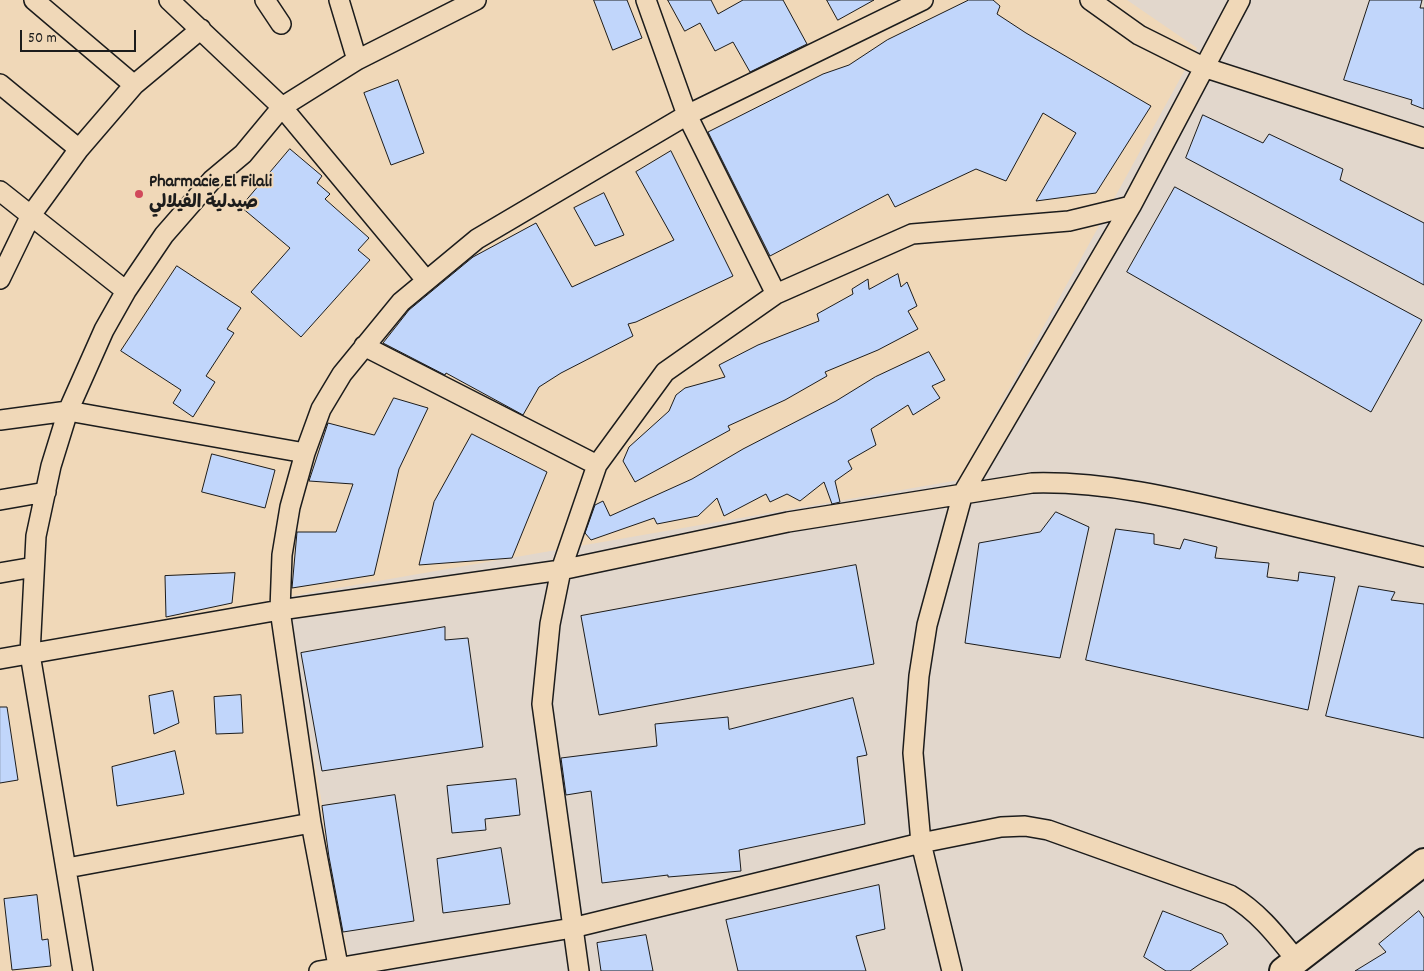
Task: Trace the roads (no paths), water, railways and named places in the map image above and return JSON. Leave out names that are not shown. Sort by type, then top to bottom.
[{"type":"street","points":[[34,0],[134,85]]},
{"type":"street","points":[[169,0],[282,107],[426,280]]},
{"type":"street","points":[[265,0],[281,24]]},
{"type":"street","points":[[339,0],[357,60]]},
{"type":"street","points":[[83,971],[30,654],[36,536],[68,411],[104,330],[126,291],[164,235],[212,180],[242,154],[282,107],[357,60],[476,0]]},
{"type":"street","points":[[646,0],[687,115],[776,294]]},
{"type":"street","points":[[339,969],[310,823],[280,610],[282,555],[290,507],[305,453],[321,409],[342,374],[401,302],[477,240],[687,115],[923,0]]},
{"type":"street","points":[[1090,0],[1139,35],[1203,68],[1424,138]]},
{"type":"street","points":[[952,971],[932,898],[921,843],[913,753],[919,676],[927,625],[963,493],[1131,206],[1240,0]]},
{"type":"street","points":[[0,279],[31,215],[78,149],[134,85],[201,29]]},
{"type":"street","points":[[0,84],[78,149]]},
{"type":"street","points":[[0,190],[126,291]]},
{"type":"street","points":[[579,971],[542,704],[550,624],[561,570],[597,465],[665,372],[776,294],[912,234],[1070,221],[1131,206]]},
{"type":"street","points":[[364,346],[597,465]]},
{"type":"street","points":[[0,420],[68,411],[305,453]]},
{"type":"street","points":[[0,659],[280,610],[561,570],[788,522],[1032,483],[1064,482],[1106,487],[1196,503],[1424,557]]},
{"type":"street","points":[[0,500],[46,492]]},
{"type":"street","points":[[0,573],[34,567]]},
{"type":"street","points":[[67,868],[310,823]]},
{"type":"street","points":[[319,971],[572,928],[921,843],[1001,827],[1025,826],[1048,830],[1230,895],[1247,905],[1265,921],[1290,966],[1424,862]]},
{"type":"place","name":"Pharmacie El Filali صيدلية الفيلالي","points":[[139,194]]}]
